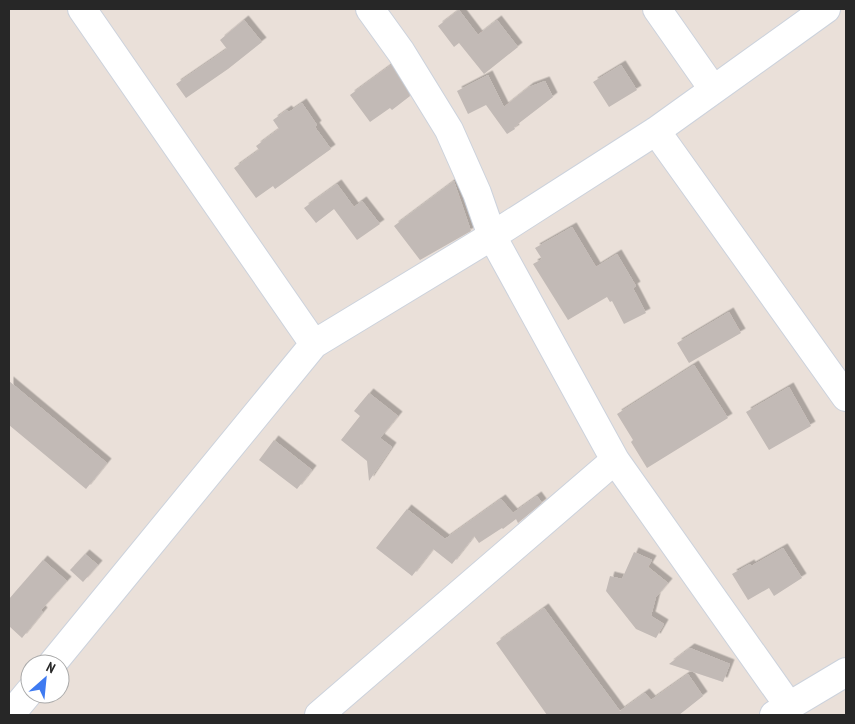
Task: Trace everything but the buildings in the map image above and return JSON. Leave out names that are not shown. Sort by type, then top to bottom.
[{"type":"street","points":[[82,9],[314,344]]},
{"type":"street","points":[[370,9],[401,52],[449,130],[477,193],[492,236],[614,460],[782,711],[846,672]]},
{"type":"street","points":[[657,9],[713,89]]},
{"type":"street","points":[[60,654],[314,344],[492,236],[656,131],[826,9]]},
{"type":"street","points":[[656,131],[846,397]]},
{"type":"street","points":[[319,715],[614,460]]},
{"type":"street","points":[[10,715],[20,703]]}]
